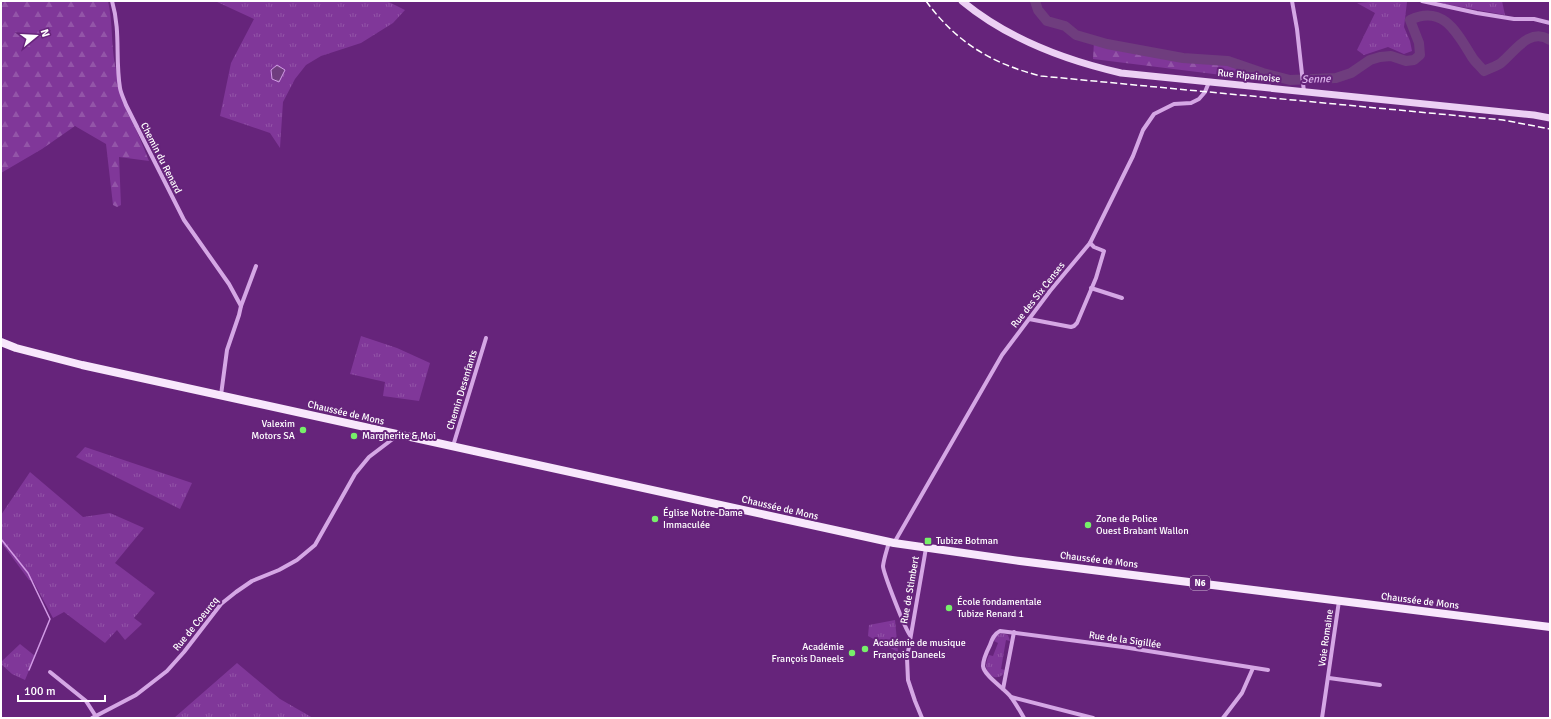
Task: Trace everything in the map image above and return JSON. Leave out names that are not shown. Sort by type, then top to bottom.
[{"type":"main road","name":"Chaussée de Mons","points":[[1,342],[16,348],[82,365],[892,542],[926,548],[1550,627]]},
{"type":"street","name":"Chemin du Renard","points":[[112,1],[118,29],[119,77],[121,90],[126,105],[184,220],[229,284],[241,306]]},
{"type":"street","name":"Rue Ripainoise","points":[[962,1],[990,21],[1015,36],[1038,47],[1065,58],[1121,73],[1209,82],[1304,88],[1550,118]]},
{"type":"street","points":[[1292,1],[1304,88]]},
{"type":"street","points":[[1422,1],[1484,14],[1514,19],[1534,19],[1550,23]]},
{"type":"street","name":"Rue des Six Censes","points":[[892,542],[1002,355],[1090,243],[1133,156],[1143,130],[1154,114],[1174,104],[1191,103],[1199,99],[1205,92],[1209,82]]},
{"type":"street","points":[[1029,319],[1074,326],[1077,323],[1104,251],[1094,247],[1090,243]]},
{"type":"street","points":[[221,396],[227,350],[256,266]]},
{"type":"street","points":[[1091,288],[1122,298]]},
{"type":"street","name":"Chemin Desenfants","points":[[453,446],[486,338]]},
{"type":"street","name":"Chaussée de Mons","points":[[1,346],[16,348]]},
{"type":"street","name":"Rue de Coeurcq","points":[[50,672],[86,701],[94,717],[136,695],[167,671],[184,652],[221,604],[252,581],[279,570],[298,560],[315,545],[355,474],[369,457],[398,434]]},
{"type":"street","name":"Rue de Stimbert","points":[[892,542],[883,566],[883,572],[894,596],[906,629],[910,635]]},
{"type":"street","name":"Rue de Stimbert","points":[[922,718],[908,680],[907,658],[926,548]]},
{"type":"street","name":"Voie Romaine","points":[[1322,718],[1329,678],[1339,600]]},
{"type":"street","name":"Rue de la Sigillée","points":[[1003,689],[986,674],[983,665],[993,637],[995,634],[1004,631],[1131,648],[1268,670]]},
{"type":"street","points":[[1014,632],[1003,689],[1011,697],[1024,718]]},
{"type":"street","points":[[1224,718],[1242,693],[1253,668]]},
{"type":"street","name":"Voie Romaine","points":[[1329,678],[1380,685]]},
{"type":"street","points":[[1011,697],[1093,718]]},
{"type":"green space","points":[[1,1],[108,1],[111,17],[114,57],[121,90],[149,161],[119,157],[121,205],[117,207],[113,205],[106,144],[75,126],[42,149],[1,173]]},
{"type":"green space","points":[[215,1],[387,1],[405,10],[393,23],[361,43],[321,56],[306,65],[295,79],[283,102],[280,148],[270,133],[220,116],[231,63],[254,19]]},
{"type":"green space","points":[[1382,1],[1407,2],[1404,27],[1410,41],[1412,51],[1404,54],[1388,47],[1364,55],[1357,50],[1375,13],[1357,3]]},
{"type":"green space","points":[[1433,1],[1502,1],[1505,15],[1439,3]]},
{"type":"green space","points":[[1094,41],[1227,63],[1270,81],[1093,59]]},
{"type":"green space","points":[[361,336],[397,348],[430,363],[419,401],[383,396],[385,382],[350,374]]},
{"type":"green space","points":[[85,447],[192,483],[180,509],[76,457]]},
{"type":"green space","points":[[30,472],[83,517],[110,513],[144,528],[115,563],[155,593],[134,618],[142,624],[125,640],[117,630],[105,643],[64,612],[53,618],[33,581],[29,580],[1,542],[1,515]]},
{"type":"green space","points":[[895,620],[898,652],[868,636],[869,625]]},
{"type":"green space","points":[[1002,633],[1008,635],[1010,641],[1006,640],[1001,669],[1005,670],[1001,676],[994,677],[988,673],[986,668],[987,662],[989,655],[993,656],[998,643],[994,641],[997,635]]},
{"type":"green space","points":[[20,644],[35,656],[25,680],[12,674],[1,664],[1,662]]},
{"type":"green space","points":[[237,663],[280,699],[313,718],[174,718]]},
{"type":"water","points":[[277,65],[285,70],[279,82],[272,79],[271,70]]},
{"type":"waterway","name":"Senne","points":[[1035,1],[1038,10],[1047,21],[1065,26],[1076,35],[1107,44],[1183,58],[1228,61],[1263,73],[1290,80],[1336,78],[1351,73],[1370,60],[1380,57],[1391,56],[1406,61],[1414,60],[1420,55],[1419,43],[1410,20],[1422,16],[1440,18],[1448,24],[1461,39],[1473,59],[1484,71],[1501,63],[1517,47],[1529,38],[1536,36],[1550,40]]},
{"type":"waterway","points":[[1,539],[28,573],[50,619],[29,670]]},
{"type":"railway","points":[[926,1],[950,28],[976,49],[1007,65],[1041,76],[1503,120],[1550,129]]},
{"type":"place","name":"Valexim Motors SA","points":[[303,430]]},
{"type":"place","name":"Margherite & Moi","points":[[354,436]]},
{"type":"place","name":"Église Notre-Dame Immaculée","points":[[655,519]]},
{"type":"place","name":"Zone de Police Ouest Brabant Wallon","points":[[1088,525]]},
{"type":"place","name":"Tubize Botman","points":[[928,541]]},
{"type":"place","name":"École fondamentale Tubize Renard 1","points":[[949,608]]},
{"type":"place","name":"Académie de musique François Daneels","points":[[865,649]]},
{"type":"place","name":"Académie François Daneels","points":[[852,653]]}]
